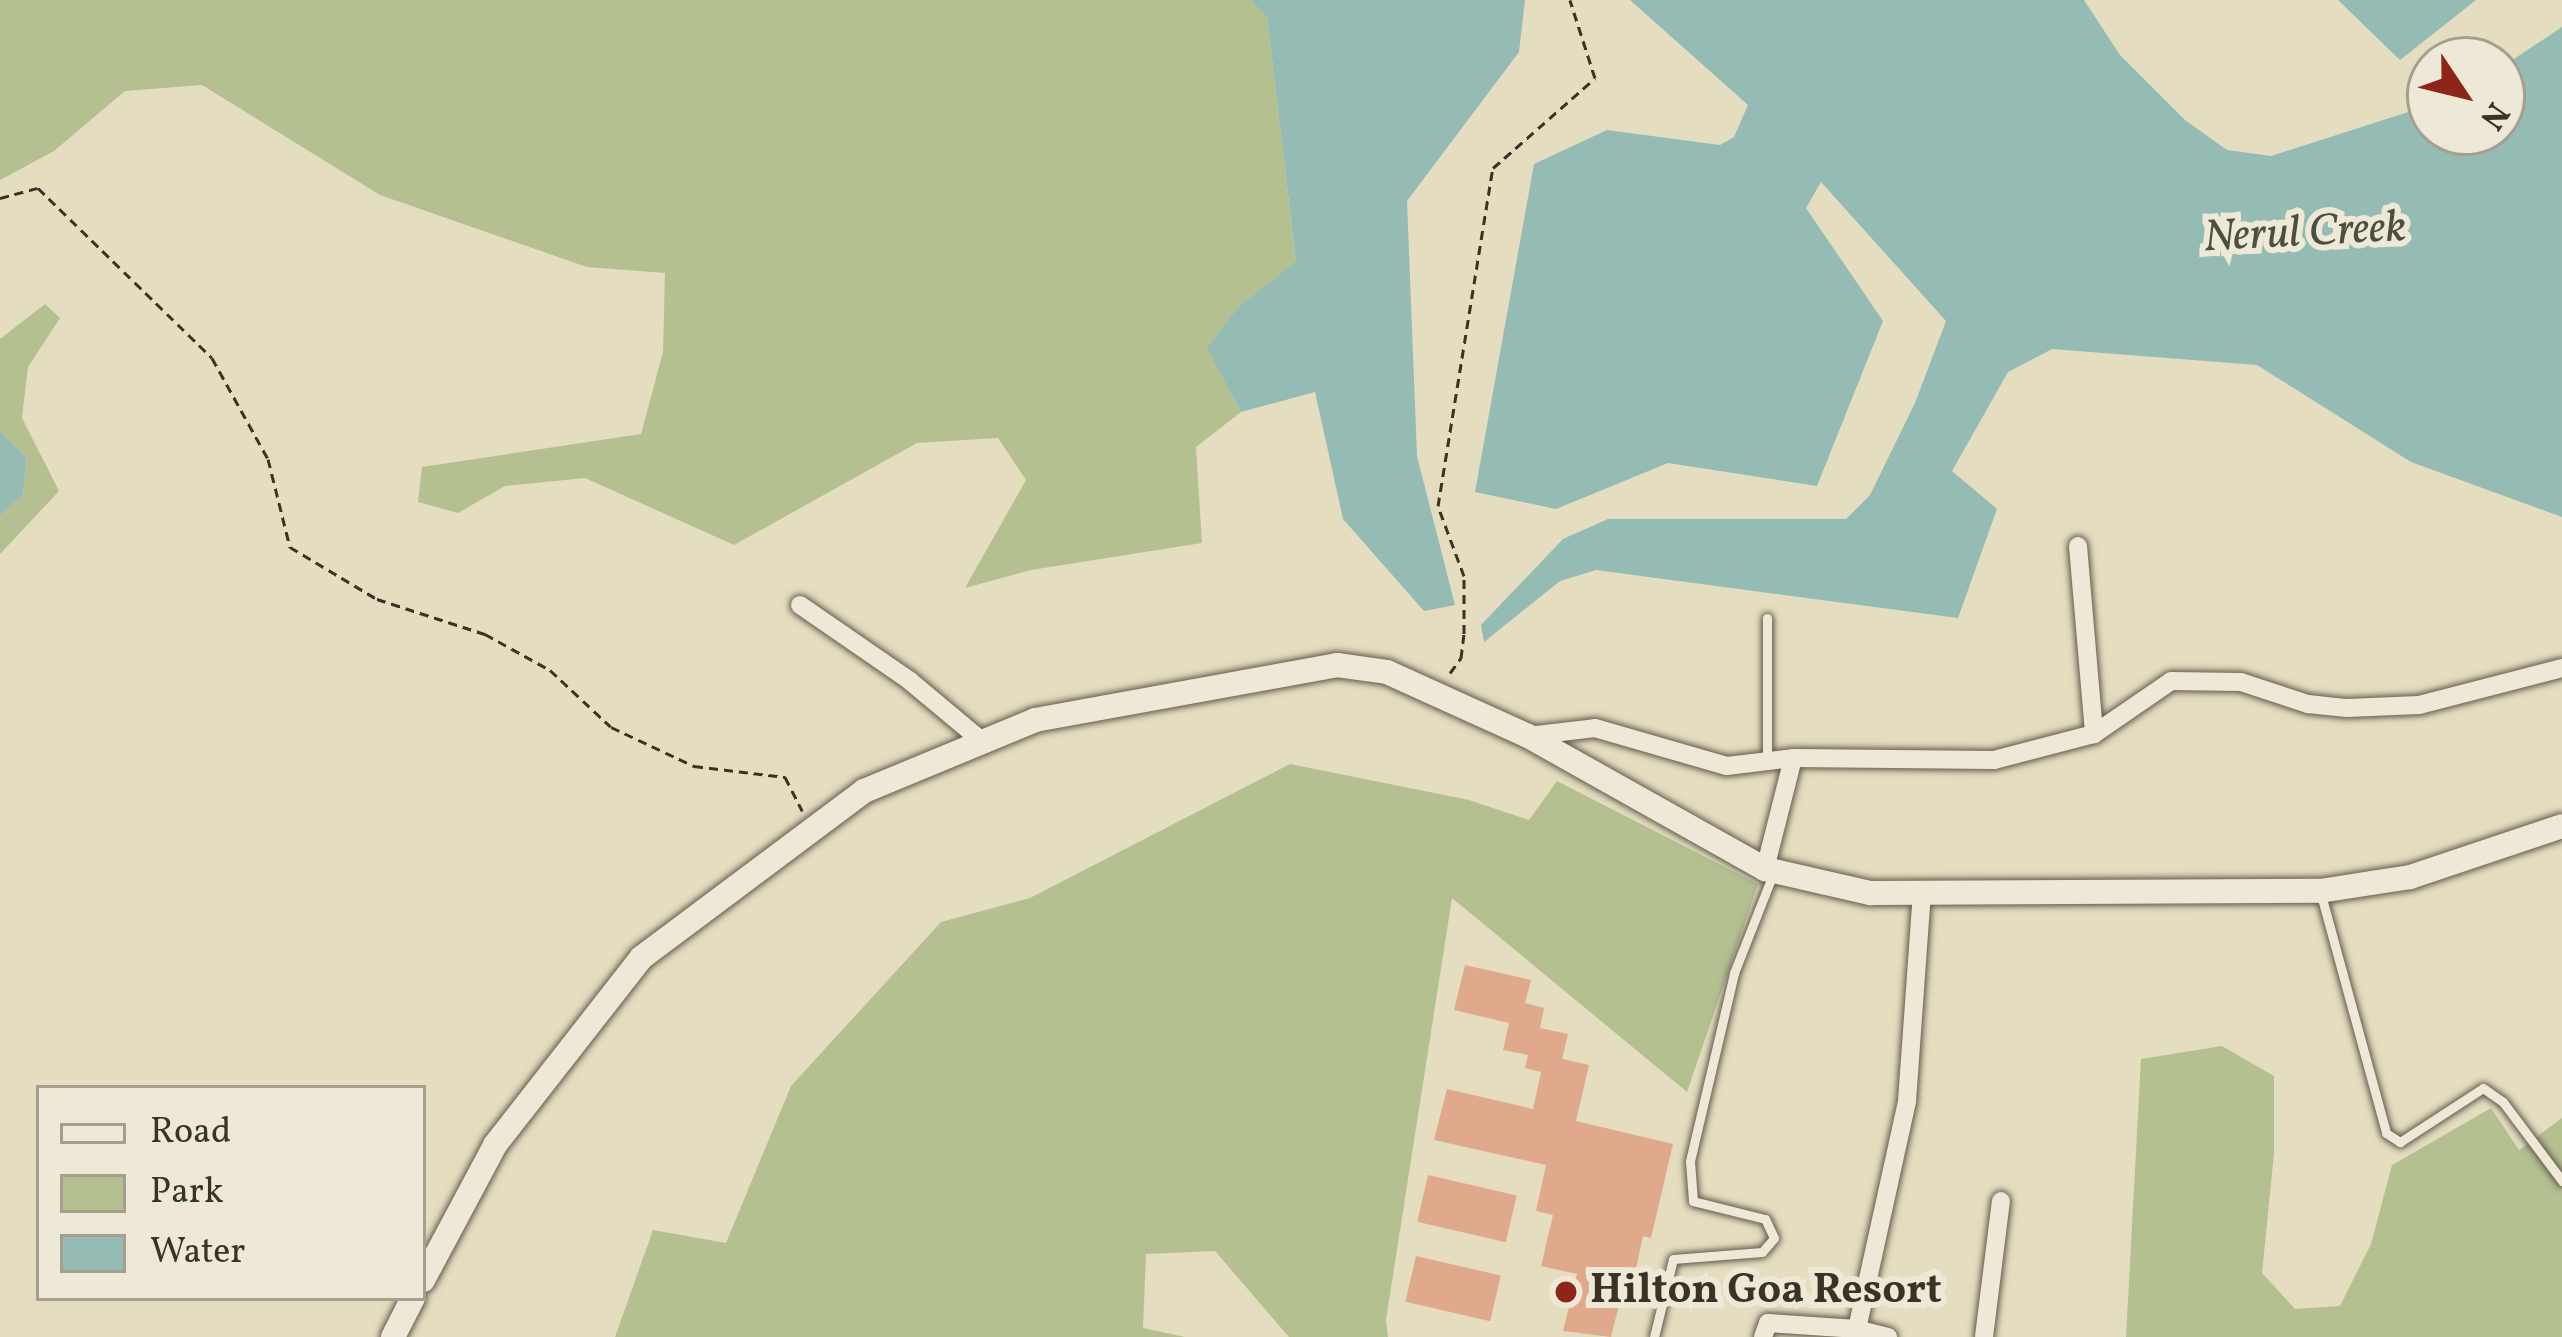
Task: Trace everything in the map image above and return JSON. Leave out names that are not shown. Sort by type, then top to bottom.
[{"type":"main road","points":[[426,1274],[495,1145],[641,958],[864,791],[1035,720],[1337,665],[1387,672],[1528,736],[1770,869],[1870,893],[2320,891],[2410,877],[2562,826]]},
{"type":"main road","points":[[393,1337],[411,1301]]},
{"type":"street","points":[[2078,546],[2093,734]]},
{"type":"street","points":[[800,605],[910,680],[982,742]]},
{"type":"street","points":[[1528,736],[1594,728],[1727,766],[1792,758],[1994,760],[2093,734],[2170,680],[2241,682],[2308,704],[2347,708],[2419,705],[2562,668]]},
{"type":"street","points":[[1770,869],[1792,758]]},
{"type":"street","points":[[1857,1328],[1907,1101],[1922,892]]},
{"type":"street","points":[[1984,1337],[2001,1201]]},
{"type":"street","points":[[1763,1337],[1768,1323],[1857,1328],[1888,1337]]},
{"type":"lane","points":[[1767,618],[1767,760]]},
{"type":"lane","points":[[1654,1337],[1673,1259],[1762,1252],[1774,1238],[1765,1219],[1693,1202],[1690,1161],[1734,973],[1770,869]]},
{"type":"lane","points":[[2320,891],[2386,1133],[2400,1142],[2483,1088],[2503,1102],[2562,1181]]},
{"type":"path","points":[[1461,658],[1464,576],[1438,506],[1485,213],[1493,168],[1595,78],[1570,0]]},
{"type":"path","points":[[0,197],[38,188],[212,358],[268,459],[290,547],[377,599],[485,634],[550,670],[611,727],[694,766],[785,777],[812,830]]},
{"type":"green space","points":[[0,0],[1251,0],[1267,16],[1296,263],[1238,307],[1208,348],[1241,412],[1196,447],[1202,543],[1031,570],[965,588],[1026,480],[998,438],[917,443],[734,545],[585,478],[505,486],[458,513],[418,502],[422,467],[641,434],[663,352],[665,273],[587,267],[380,195],[202,85],[125,91],[54,151],[0,180]]},
{"type":"green space","points":[[45,304],[60,318],[28,367],[22,418],[59,491],[0,554],[0,516],[23,494],[27,458],[0,431],[0,339]]},
{"type":"green space","points":[[1290,764],[1469,800],[1529,820],[1557,781],[1758,884],[1687,1092],[1452,898],[1386,1320],[1388,1337],[1289,1337],[1215,1251],[1146,1254],[1143,1328],[1185,1337],[615,1337],[653,1230],[726,1243],[791,1086],[941,922],[1030,898]]},
{"type":"green space","points":[[2222,1046],[2274,1076],[2274,1153],[2262,1273],[2295,1309],[2340,1306],[2371,1244],[2392,1165],[2491,1108],[2519,1150],[2562,1118],[2562,1337],[2126,1337],[2141,1059]]},
{"type":"water","points":[[1251,0],[1525,0],[1519,52],[1407,201],[1417,456],[1455,605],[1424,611],[1343,519],[1315,392],[1241,412],[1207,348],[1238,307],[1296,262],[1267,17]]},
{"type":"water","name":"Nerul Creek","points":[[1630,0],[2084,0],[2120,55],[2185,120],[2227,150],[2271,156],[2406,113],[2406,156],[2526,156],[2526,51],[2562,27],[2562,517],[2411,462],[2257,365],[2052,349],[2008,372],[1952,471],[1997,509],[1958,618],[1596,570],[1560,581],[1484,642],[1481,625],[1563,539],[1608,519],[1846,519],[1870,495],[1915,403],[1946,321],[1821,182],[1806,208],[1883,321],[1817,486],[1668,463],[1556,509],[1475,492],[1534,164],[1607,130],[1720,145],[1734,137],[1748,105]]},
{"type":"water","points":[[2338,0],[2476,0],[2430,36],[2406,36],[2406,55],[2400,60]]},
{"type":"water","points":[[0,431],[27,458],[23,494],[0,516]]},
{"type":"building","points":[[1465,965],[1531,980],[1525,1003],[1544,1008],[1540,1028],[1568,1034],[1562,1059],[1589,1065],[1576,1121],[1673,1144],[1651,1238],[1643,1236],[1632,1287],[1624,1285],[1611,1337],[1563,1331],[1577,1274],[1541,1266],[1553,1215],[1536,1211],[1546,1165],[1434,1140],[1447,1089],[1533,1109],[1541,1072],[1525,1068],[1528,1055],[1503,1050],[1509,1023],[1454,1010]]},
{"type":"building","points":[[1428,1175],[1517,1195],[1506,1242],[1417,1222]]},
{"type":"building","points":[[1416,1256],[1501,1276],[1490,1321],[1405,1302]]},
{"type":"place","name":"Hilton Goa Resort","points":[[1566,1292]]}]
